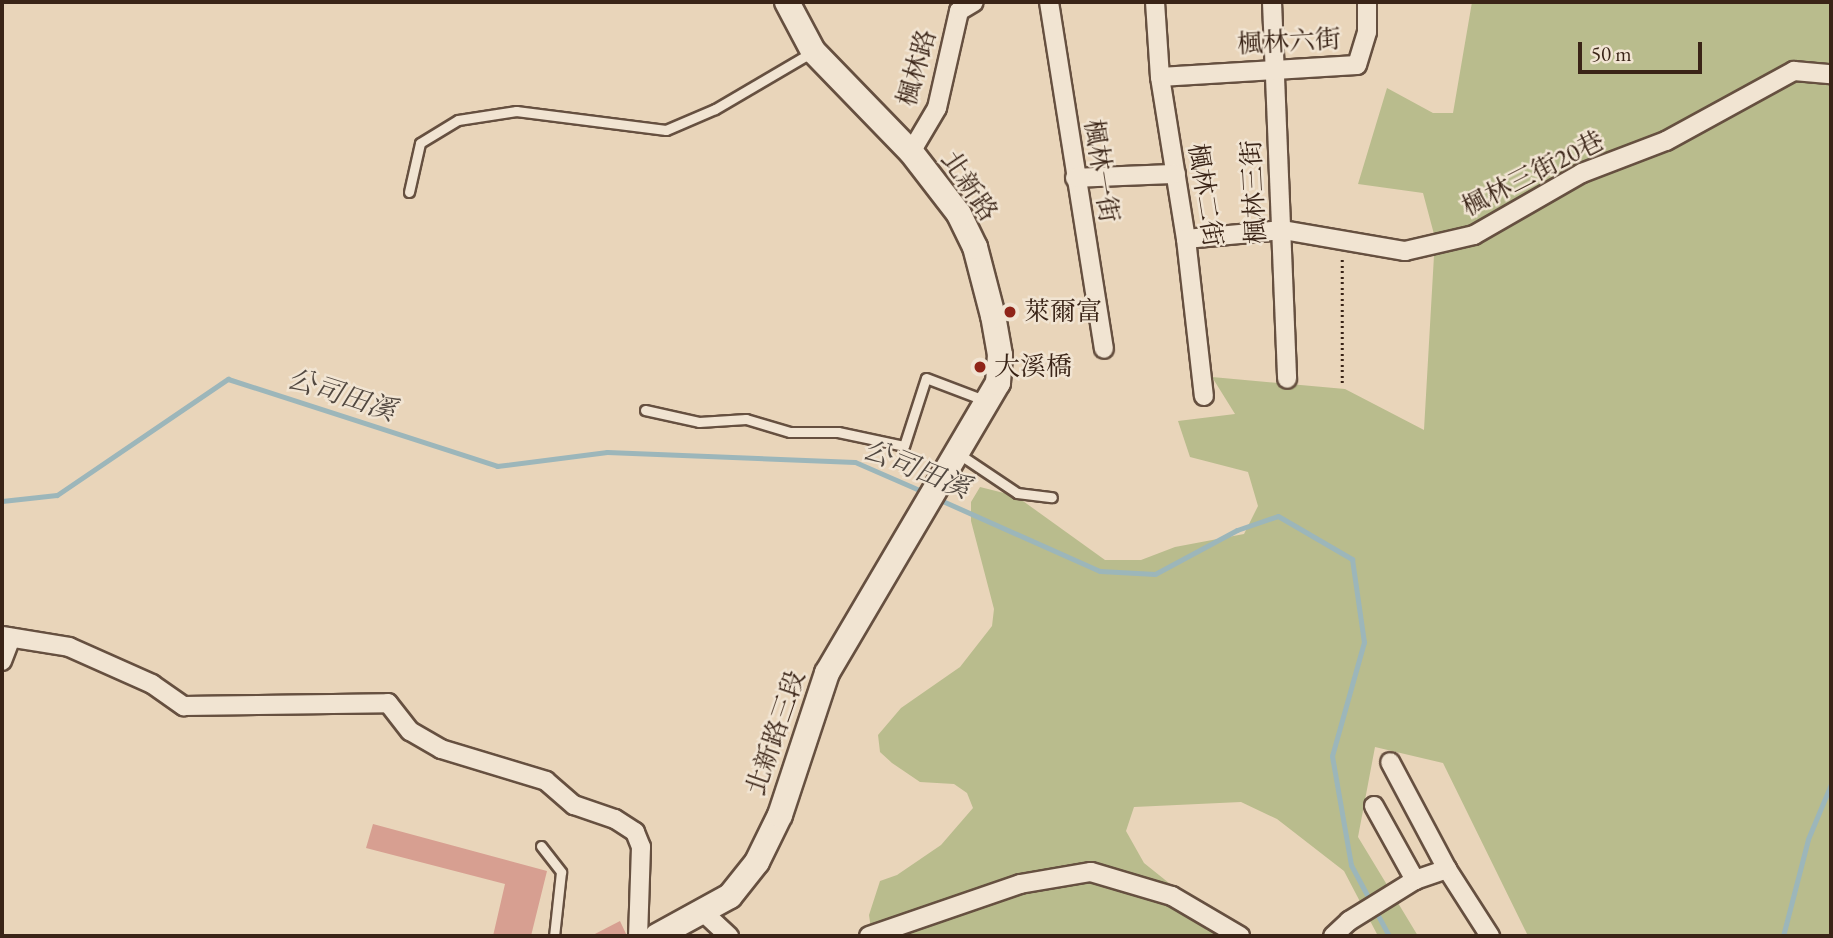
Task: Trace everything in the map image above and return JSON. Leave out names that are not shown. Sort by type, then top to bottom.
[{"type":"main road","name":"北新路","points":[[788,2],[813,51],[911,152],[959,214],[975,247],[1000,355],[998,383],[990,403],[922,517]]},
{"type":"main road","name":"北新路三段","points":[[657,936],[730,896],[757,862],[780,815],[827,673],[922,517]]},
{"type":"street","name":"楓林路","points":[[911,152],[937,108],[959,11],[974,2]]},
{"type":"street","name":"楓林一街","points":[[1049,2],[1104,349]]},
{"type":"street","name":"楓林二街","points":[[1154,2],[1160,78],[1186,239],[1204,396]]},
{"type":"street","name":"楓林三街","points":[[1272,2],[1287,379]]},
{"type":"street","name":"楓林六街","points":[[1160,78],[1275,67],[1357,65],[1367,32],[1367,2]]},
{"type":"street","name":"楓林三街20巷","points":[[1186,239],[1283,230],[1405,251],[1474,235],[1582,173],[1666,141],[1794,71],[1831,74]]},
{"type":"street","points":[[1075,178],[1176,174]]},
{"type":"street","points":[[2,661],[6,637],[69,647],[152,684],[184,706],[388,703],[410,731],[440,749],[546,781],[574,806],[615,819],[635,832],[640,847],[638,936]]},
{"type":"street","points":[[1390,762],[1447,869],[1490,936]]},
{"type":"street","points":[[1374,806],[1415,880]]},
{"type":"street","points":[[1333,936],[1349,921],[1415,880],[1447,869]]},
{"type":"street","points":[[869,936],[1020,884],[1091,872],[1172,896],[1240,936]]},
{"type":"street","points":[[702,911],[729,936]]},
{"type":"lane","points":[[409,192],[420,143],[458,120],[516,111],[666,130],[715,109],[813,51]]},
{"type":"lane","points":[[645,410],[699,422],[746,419],[790,432],[838,432],[904,446],[926,378],[990,403]]},
{"type":"lane","points":[[959,454],[1017,494],[1052,497]]},
{"type":"lane","points":[[541,846],[561,872],[554,936]]},
{"type":"path","points":[[1342,239],[1342,383]]},
{"type":"green space","points":[[1472,2],[1831,2],[1831,936],[1528,936],[1443,763],[1375,747],[1358,837],[1418,936],[1378,936],[1344,871],[1277,819],[1241,802],[1134,807],[1126,831],[1144,863],[1235,936],[872,936],[869,915],[880,881],[897,875],[941,845],[973,808],[967,793],[954,784],[920,782],[892,763],[880,752],[878,735],[901,708],[960,667],[992,626],[994,609],[971,521],[971,502],[980,487],[1016,496],[1105,560],[1141,560],[1175,547],[1244,534],[1258,506],[1248,472],[1190,457],[1178,421],[1235,414],[1212,377],[1345,389],[1424,430],[1435,238],[1423,193],[1358,184],[1387,88],[1433,113],[1453,113]]},
{"type":"building","points":[[373,824],[547,871],[531,936],[493,936],[505,884],[366,848]]},
{"type":"building","points":[[620,921],[627,936],[591,936]]},
{"type":"waterway","name":"公司田溪","points":[[2,501],[57,495],[228,379],[497,466],[607,452],[855,462],[926,493]]},
{"type":"waterway","name":"公司田溪","points":[[938,499],[1100,571],[1155,574],[1237,530],[1278,516],[1352,559],[1364,642],[1332,756],[1351,865],[1389,936]]},
{"type":"waterway","points":[[1783,936],[1808,839],[1831,784]]},
{"type":"place","name":"萊爾富","points":[[1010,312]]},
{"type":"place","name":"大溪橋","points":[[980,367]]}]
